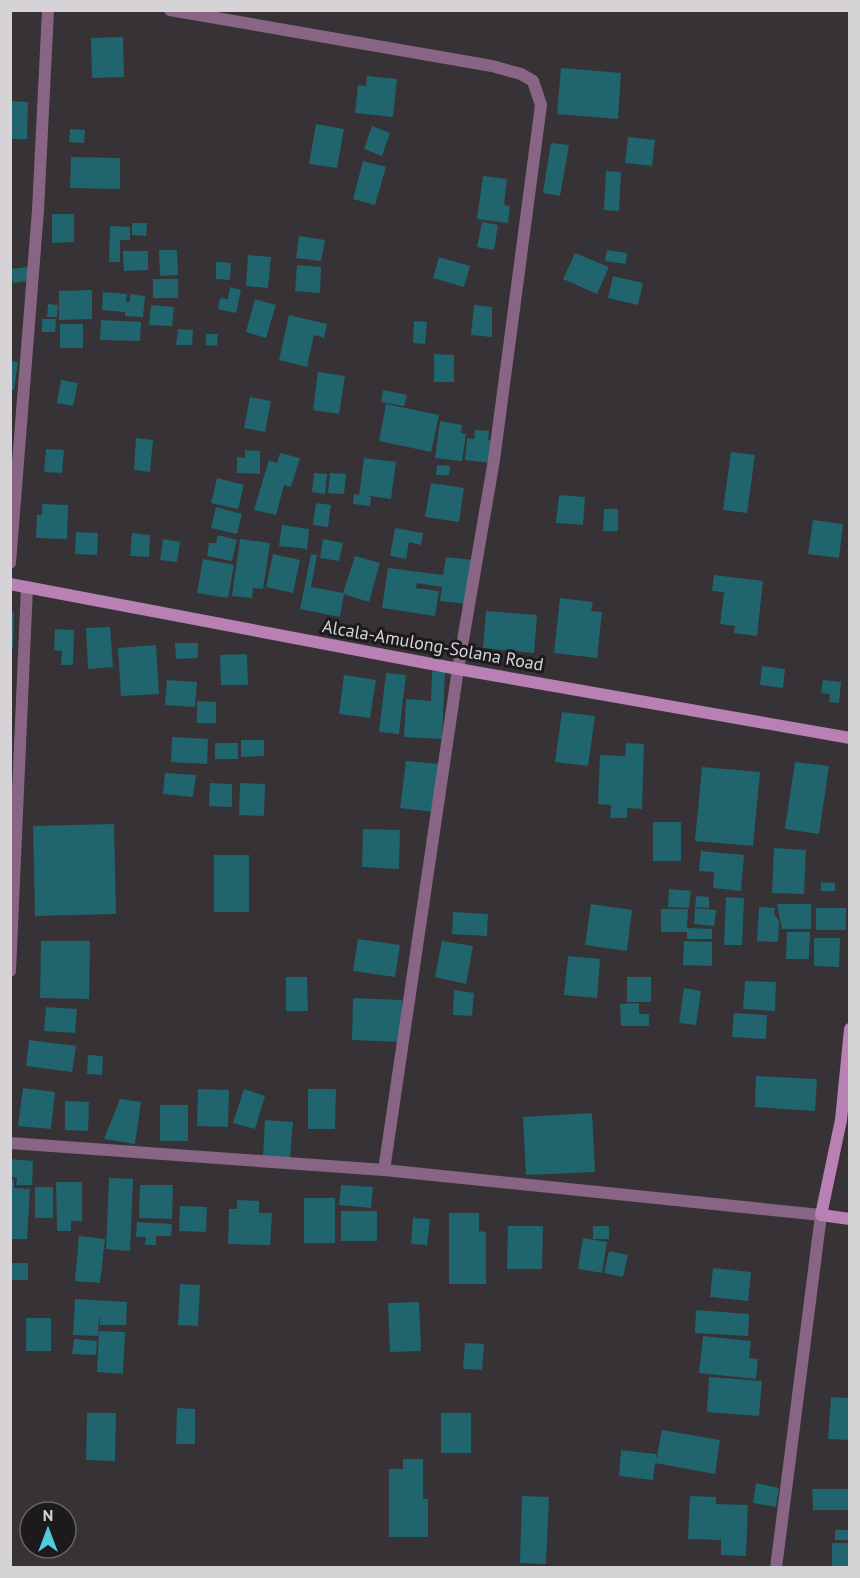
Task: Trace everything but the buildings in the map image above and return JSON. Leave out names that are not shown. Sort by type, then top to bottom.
[{"type":"main road","name":"Alcala-Amulong-Solana Road","points":[[10,584],[458,669],[849,738]]},
{"type":"main road","points":[[849,1029],[840,1120],[821,1215],[849,1219]]},
{"type":"street","points":[[10,563],[38,210],[48,10]]},
{"type":"street","points":[[170,10],[492,66],[521,74],[533,81],[541,105],[494,460],[458,669],[384,1170]]},
{"type":"street","points":[[10,971],[27,587]]},
{"type":"street","points":[[10,1143],[384,1170],[821,1215],[776,1568]]}]
